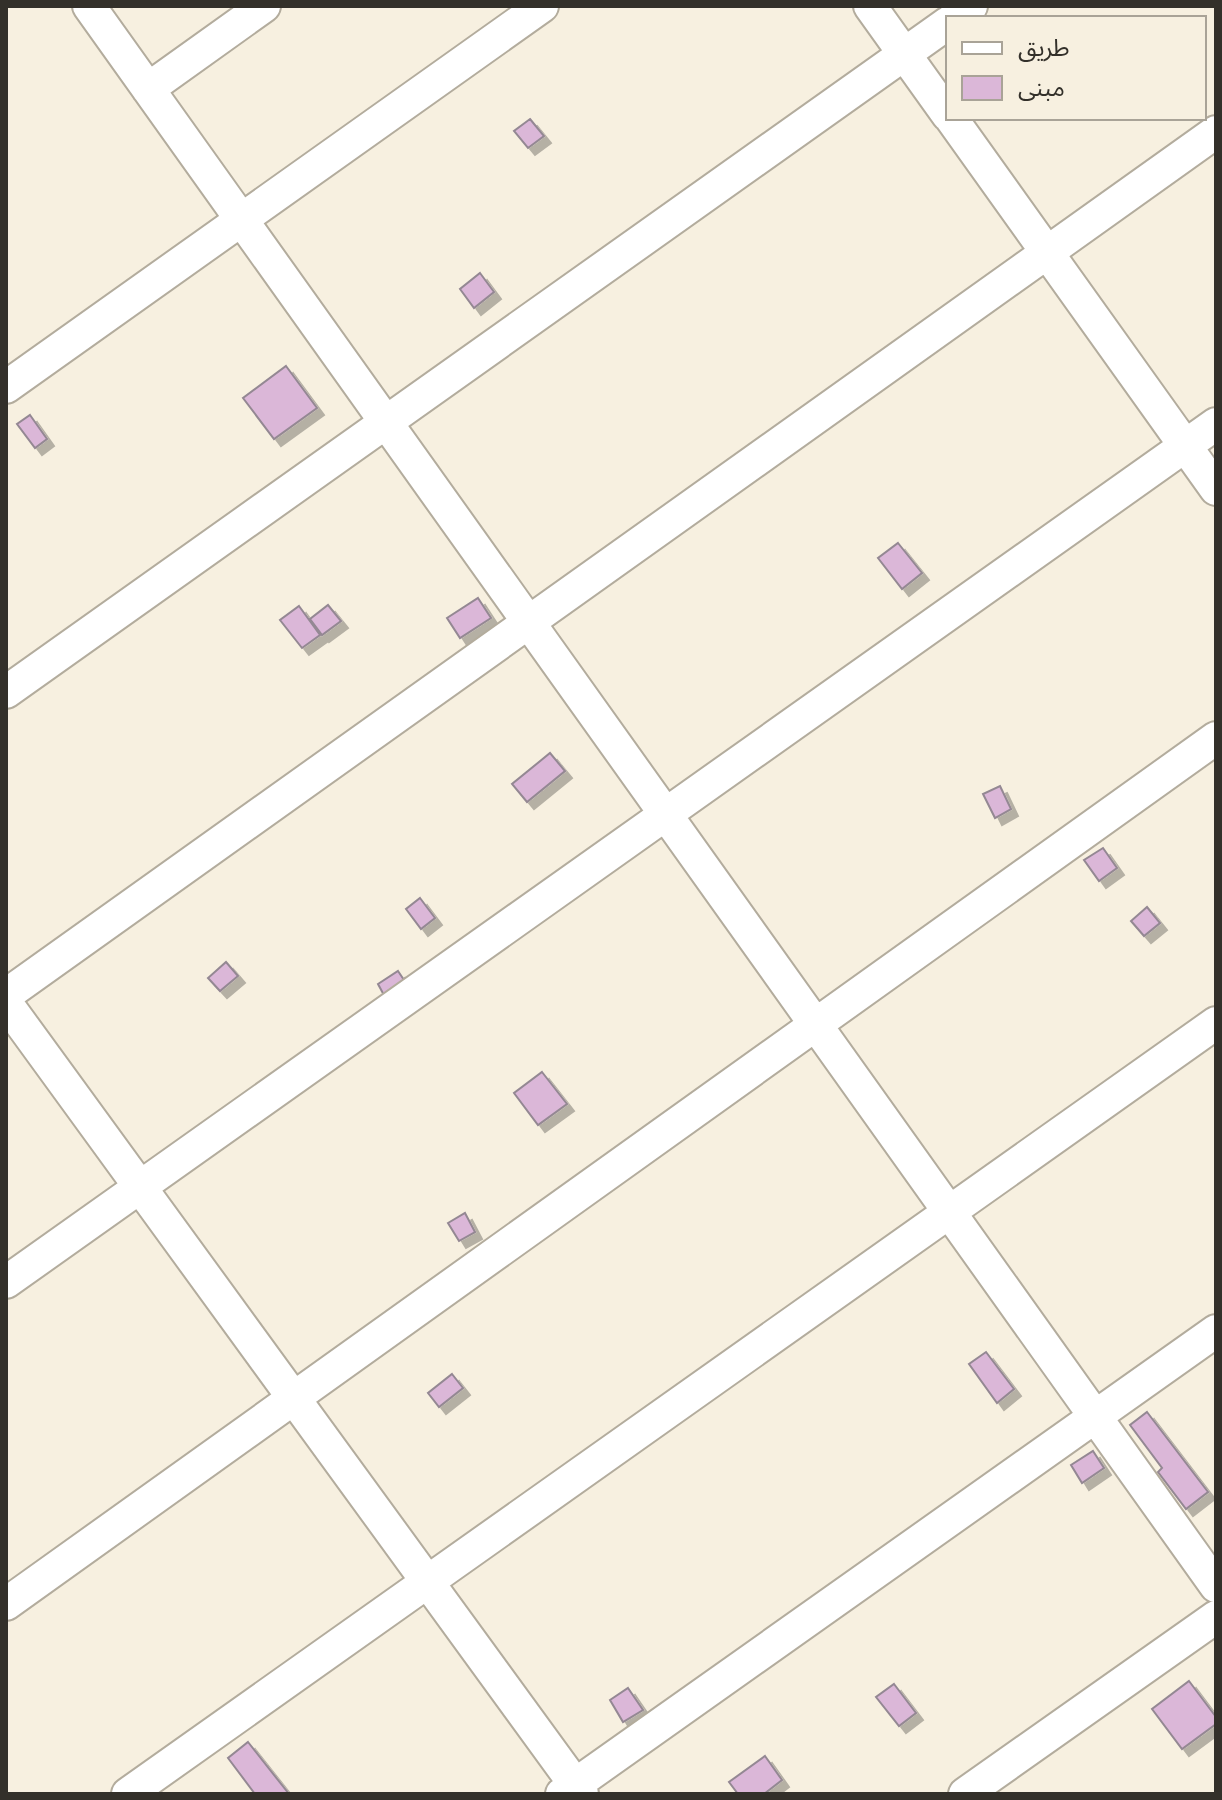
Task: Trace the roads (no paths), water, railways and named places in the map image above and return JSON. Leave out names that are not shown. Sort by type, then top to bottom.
[{"type":"street","points":[[89,6],[1216,1586]]},
{"type":"street","points":[[148,89],[264,6]]},
{"type":"street","points":[[6,387],[542,6]]},
{"type":"street","points":[[870,6],[946,112]]},
{"type":"street","points":[[6,692],[946,24]]},
{"type":"street","points":[[952,120],[1216,489]]},
{"type":"street","points":[[6,995],[1216,132]]},
{"type":"street","points":[[6,1282],[1216,424]]},
{"type":"street","points":[[6,1604],[1216,738]]},
{"type":"street","points":[[6,1003],[427,1582],[573,1791],[1216,1331]]},
{"type":"street","points":[[128,1794],[1216,1023]]},
{"type":"street","points":[[965,1794],[1216,1617]]}]
